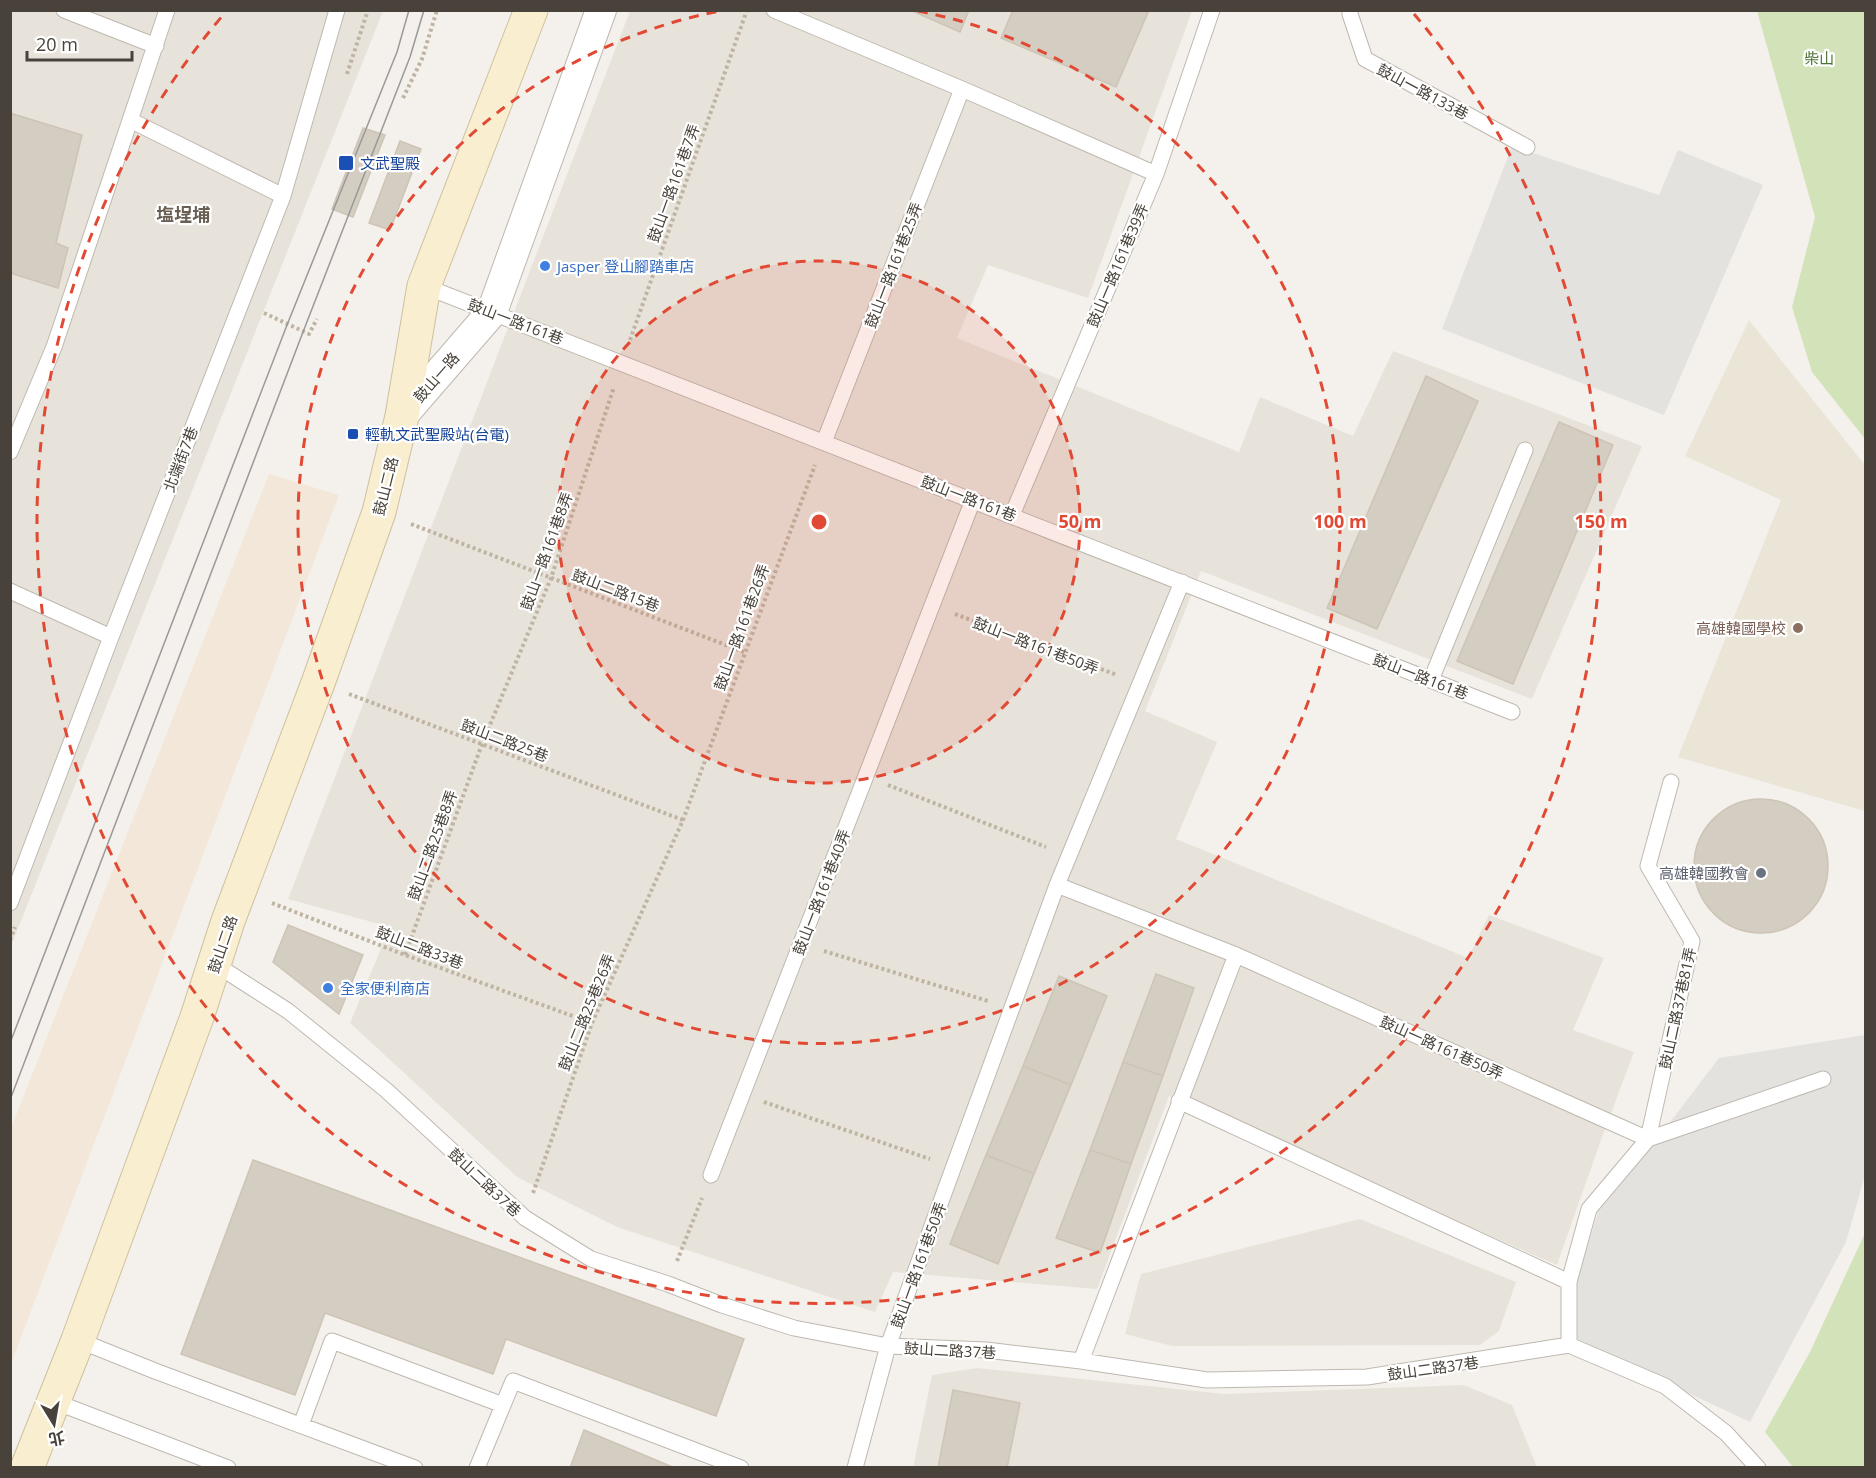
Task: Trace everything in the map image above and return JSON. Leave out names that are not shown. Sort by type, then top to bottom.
[{"type":"street","name":"鼓山一路","points":[[402,416],[424,286],[531,10]]},
{"type":"street","name":"鼓山一路","points":[[402,416],[492,312],[601,10]]},
{"type":"street","name":"鼓山二路","points":[[27,1467],[78,1340],[240,891],[318,683],[379,512],[402,416]]},
{"type":"lane","points":[[64,10],[156,46]]},
{"type":"lane","points":[[10,452],[54,347],[167,10]]},
{"type":"lane","name":"北端街7巷","points":[[10,903],[283,196],[337,10]]},
{"type":"lane","points":[[774,10],[1155,174]]},
{"type":"lane","name":"鼓山一路161巷39弄","points":[[1012,515],[1155,174],[1212,10]]},
{"type":"lane","name":"鼓山一路133巷","points":[[1350,10],[1365,59],[1527,147]]},
{"type":"lane","name":"鼓山一路161巷25弄","points":[[824,442],[962,89]]},
{"type":"lane","points":[[130,120],[283,196]]},
{"type":"lane","name":"鼓山一路161巷","points":[[424,286],[1512,711]]},
{"type":"lane","points":[[1431,680],[1525,450]]},
{"type":"lane","name":"鼓山一路161巷40弄","points":[[711,1175],[973,500]]},
{"type":"lane","name":"鼓山一路161巷50弄","points":[[855,1467],[888,1346],[1057,885],[1182,582]]},
{"type":"lane","points":[[10,591],[111,637]]},
{"type":"lane","name":"鼓山二路37巷81弄","points":[[1569,1345],[1569,1282],[1589,1209],[1648,1139],[1692,941],[1648,866],[1671,782]]},
{"type":"lane","name":"鼓山一路161巷50弄","points":[[1057,885],[1236,955],[1648,1139]]},
{"type":"lane","points":[[1081,1361],[1236,955]]},
{"type":"lane","name":"鼓山二路37巷","points":[[215,964],[288,1011],[386,1090],[525,1218],[591,1259],[794,1328],[888,1346],[986,1350],[1081,1361],[1207,1380],[1367,1377],[1569,1345]]},
{"type":"lane","points":[[1648,1139],[1822,1080]]},
{"type":"lane","points":[[1179,1101],[1569,1282]]},
{"type":"lane","points":[[78,1340],[155,1371],[415,1467]]},
{"type":"lane","points":[[301,1425],[332,1341],[503,1405]]},
{"type":"lane","points":[[1569,1345],[1665,1386],[1726,1434],[1758,1467]]},
{"type":"lane","points":[[477,1467],[513,1381],[741,1467]]},
{"type":"lane","points":[[53,1401],[228,1467]]},
{"type":"path","points":[[347,75],[368,10]]},
{"type":"path","points":[[403,98],[422,59],[437,10]]},
{"type":"path","name":"鼓山一路161巷7弄","points":[[622,363],[747,10]]},
{"type":"path","points":[[257,309],[309,334],[317,319]]},
{"type":"path","name":"鼓山一路161巷8弄","points":[[482,744],[551,578],[622,363]]},
{"type":"path","name":"鼓山一路161巷26弄","points":[[683,820],[824,442]]},
{"type":"path","name":"鼓山二路15巷","points":[[379,512],[744,652]]},
{"type":"path","name":"鼓山一路161巷50弄","points":[[932,606],[1140,684]]},
{"type":"path","name":"鼓山二路25巷","points":[[318,683],[683,820]]},
{"type":"path","name":"鼓山二路25巷8弄","points":[[405,955],[482,744]]},
{"type":"path","points":[[866,777],[1069,856]]},
{"type":"path","name":"鼓山二路25巷26弄","points":[[525,1218],[592,1023],[683,820]]},
{"type":"path","name":"鼓山二路33巷","points":[[240,891],[405,955],[592,1023]]},
{"type":"path","points":[[801,943],[1012,1009]]},
{"type":"path","points":[[742,1094],[954,1167]]},
{"type":"path","points":[[668,1284],[711,1175]]},
{"type":"shaded area","points":[[11,11],[383,11],[11,946]]},
{"type":"shaded area","points":[[630,11],[1192,11],[1088,298],[988,265],[957,338],[1239,452],[1260,397],[1353,436],[1393,351],[1642,446],[1532,699],[1201,571],[1145,711],[1217,742],[1176,839],[1468,958],[1489,915],[1604,958],[1573,1030],[1634,1052],[1557,1265],[1169,1096],[1097,1289],[893,1272],[875,1312],[617,1227],[517,1177],[350,1023],[390,927],[288,899]]},
{"type":"shaded area","points":[[1512,146],[1659,195],[1678,150],[1763,185],[1664,415],[1442,329]]},
{"type":"shaded area","name":"高雄韓國學校","points":[[1749,320],[1865,465],[1865,811],[1678,757],[1781,500],[1685,456]]},
{"type":"shaded area","points":[[269,474],[339,495],[11,1364],[11,1128]]},
{"type":"shaded area","points":[[1865,1035],[1865,1175],[1846,1242],[1750,1422],[1577,1341],[1575,1287],[1598,1212],[1642,1159],[1719,1058]]},
{"type":"shaded area","points":[[1360,1219],[1516,1282],[1499,1331],[1480,1345],[1172,1346],[1125,1334],[1141,1274]]},
{"type":"shaded area","points":[[977,1368],[1224,1394],[1464,1385],[1512,1405],[1537,1467],[913,1468],[932,1375]]},
{"type":"green space","name":"柴山","points":[[1757,11],[1865,11],[1865,439],[1812,372],[1792,307],[1815,217]]},
{"type":"green space","points":[[1865,1233],[1865,1467],[1793,1467],[1765,1432],[1810,1352]]},
{"type":"building","points":[[910,10],[969,10],[960,32]]},
{"type":"building","points":[[1013,10],[1149,10],[1116,87],[1001,38]]},
{"type":"building","points":[[10,113],[82,135],[56,243],[68,248],[58,288],[10,273]]},
{"type":"building","name":"文武聖殿","points":[[363,128],[385,135],[353,217],[332,209]]},
{"type":"building","name":"文武聖殿","points":[[400,141],[421,149],[390,230],[369,223]]},
{"type":"building","points":[[1426,376],[1478,401],[1377,629],[1327,608]]},
{"type":"building","points":[[1559,422],[1613,445],[1513,684],[1457,661]]},
{"type":"building","name":"高雄韓國教會","points":[[1761,799],[1787,804],[1808,819],[1823,840],[1828,866],[1823,892],[1808,913],[1787,928],[1761,933],[1735,928],[1714,913],[1699,892],[1694,866],[1699,840],[1714,819],[1735,804]]},
{"type":"building","name":"全家便利商店","points":[[288,925],[363,955],[339,1014],[273,962]]},
{"type":"building","points":[[1156,974],[1194,988],[1163,1076],[1123,1062]]},
{"type":"building","points":[[1059,976],[1107,996],[1071,1085],[1023,1066]]},
{"type":"building","points":[[1123,1062],[1163,1076],[1131,1164],[1090,1150]]},
{"type":"building","points":[[1023,1066],[1071,1085],[1034,1174],[986,1155]]},
{"type":"building","points":[[1090,1150],[1131,1164],[1100,1253],[1056,1238]]},
{"type":"building","points":[[986,1155],[1034,1174],[998,1264],[950,1244]]},
{"type":"building","points":[[253,1160],[744,1339],[716,1416],[506,1339],[493,1374],[325,1313],[295,1395],[181,1354]]},
{"type":"building","points":[[953,1390],[1020,1403],[1007,1468],[938,1468]]},
{"type":"building","points":[[584,1430],[675,1468],[570,1468]]},
{"type":"tram line","points":[[10,1043],[287,325],[397,52],[409,10]]},
{"type":"tram line","points":[[10,1100],[410,57],[424,10]]},
{"type":"place","name":"文武聖殿","points":[[346,163]]},
{"type":"place","name":"Jasper 登山腳踏車店","points":[[545,266]]},
{"type":"place","name":"輕軌文武聖殿站(台電)","points":[[353,434]]},
{"type":"place","name":"高雄韓國學校","points":[[1798,628]]},
{"type":"place","name":"高雄韓國教會","points":[[1761,873]]},
{"type":"place","name":"全家便利商店","points":[[328,988]]},
{"type":"district","name":"塩埕埔","points":[[183,214]]}]
